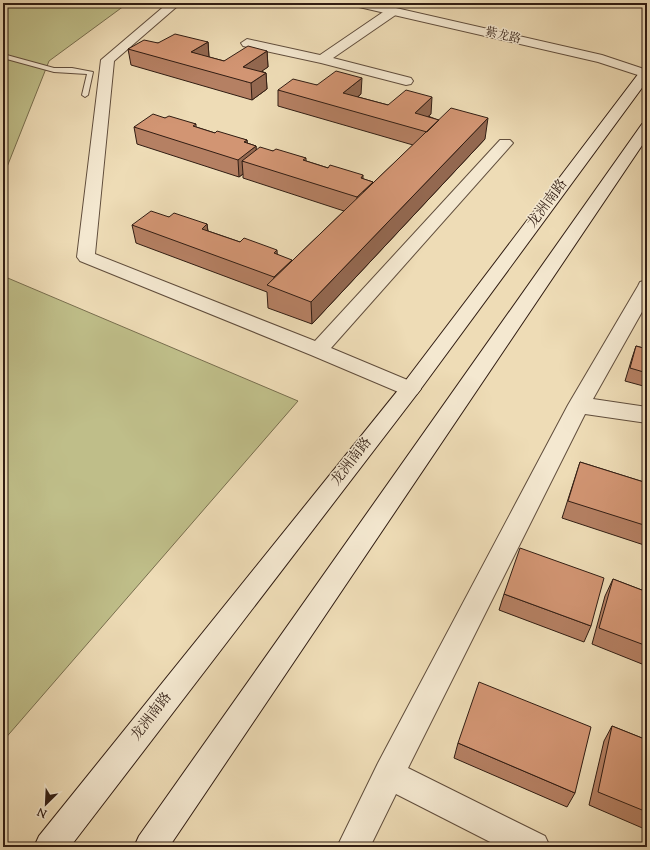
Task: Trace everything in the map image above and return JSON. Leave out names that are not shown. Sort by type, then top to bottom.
[{"type":"street","points":[[175,3],[153,24],[123,46],[108,60],[86,257],[318,350],[410,389]]},
{"type":"street","name":"紫龙路","points":[[359,3],[602,59],[647,74]]},
{"type":"street","points":[[322,59],[393,11]]},
{"type":"street","points":[[247,43],[322,59],[406,81]]},
{"type":"street","name":"龙洲南路","points":[[50,847],[410,389],[647,74]]},
{"type":"street","points":[[150,847],[638,149],[647,127]]},
{"type":"street","points":[[318,350],[505,143]]},
{"type":"street","points":[[353,847],[579,405],[647,286]]},
{"type":"street","points":[[579,405],[647,415]]},
{"type":"street","points":[[389,774],[534,847]]},
{"type":"lane","points":[[3,56],[54,70],[72,70],[91,73],[85,95]]},
{"type":"shaded area","points":[[3,3],[128,3],[49,61],[3,177]]},
{"type":"shaded area","points":[[3,276],[298,401],[3,741]]},
{"type":"building","points":[[175,34],[208,42],[191,52],[224,61],[248,46],[267,51],[243,67],[266,73],[251,83],[128,49],[144,40],[158,43]]},
{"type":"building","points":[[336,71],[362,78],[343,93],[388,105],[406,90],[432,97],[415,113],[439,120],[427,132],[278,90],[293,79],[317,85]]},
{"type":"building","points":[[451,108],[488,118],[311,302],[267,285]]},
{"type":"building","points":[[153,114],[165,118],[169,116],[196,124],[193,126],[215,133],[217,131],[247,140],[244,142],[256,146],[238,160],[134,127]]},
{"type":"building","points":[[260,147],[273,151],[276,149],[306,158],[303,160],[328,168],[330,165],[363,175],[361,178],[373,182],[357,197],[242,161]]},
{"type":"building","points":[[151,211],[169,217],[174,213],[207,224],[202,229],[240,242],[244,238],[277,250],[274,253],[292,260],[274,277],[132,225]]},
{"type":"building","points":[[636,346],[647,349],[647,373],[630,368]]},
{"type":"building","points":[[580,462],[647,483],[647,526],[568,501]]},
{"type":"building","points":[[520,548],[604,578],[591,626],[504,594]]},
{"type":"building","points":[[613,579],[647,592],[647,646],[599,628]]},
{"type":"building","points":[[479,682],[591,727],[575,793],[458,743]]},
{"type":"building","points":[[612,726],[647,740],[647,812],[598,792]]}]
